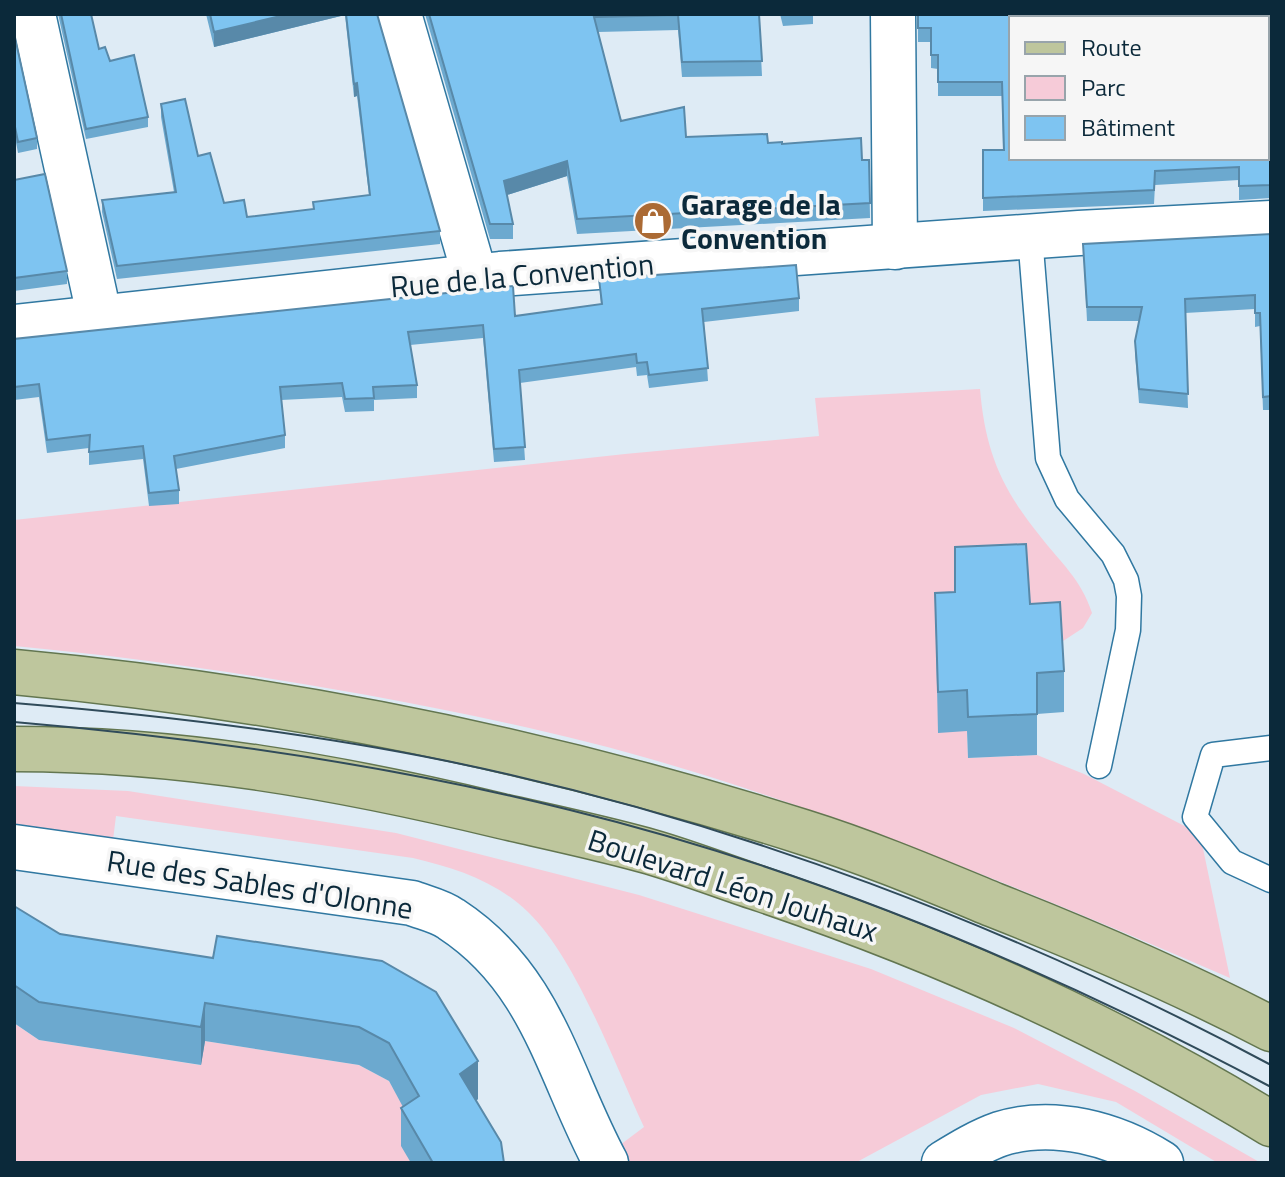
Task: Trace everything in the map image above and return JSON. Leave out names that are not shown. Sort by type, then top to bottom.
[{"type":"main road","points":[[14,672],[187,691],[311,710],[455,738],[664,790],[806,833],[921,875],[1148,969],[1271,1029]]},
{"type":"main road","name":"Boulevard Léon Jouhaux","points":[[14,749],[183,756],[288,772],[403,792],[646,850],[917,946],[1123,1040],[1271,1124]]},
{"type":"street","points":[[33,14],[95,296],[96,317]]},
{"type":"street","points":[[399,14],[475,276]]},
{"type":"street","points":[[893,14],[895,247]]},
{"type":"street","name":"Rue de la Convention","points":[[14,327],[475,276],[1030,236],[1271,223]]},
{"type":"street","name":"Rue des Sables d'Olonne","points":[[14,847],[412,903],[449,917],[482,943],[515,976],[538,1014],[606,1163]]},
{"type":"street","points":[[944,1163],[1002,1133],[1033,1128],[1102,1134],[1135,1147],[1161,1163]]},
{"type":"lane","points":[[1030,236],[1048,458],[1067,499],[1113,554],[1126,580],[1129,596],[1128,630],[1099,766]]},
{"type":"lane","points":[[1271,748],[1213,755],[1195,817],[1232,862],[1271,880]]},
{"type":"green space","points":[[980,389],[991,450],[1005,484],[1026,518],[1076,581],[1092,613],[1083,628],[1060,643],[967,731],[968,758],[1037,755],[1084,774],[1200,834],[1230,978],[1023,891],[884,837],[742,787],[634,754],[482,718],[323,687],[147,661],[14,646],[14,520],[819,436],[815,398]]},
{"type":"green space","points":[[14,786],[128,791],[396,833],[639,895],[871,969],[1014,1028],[1135,1091],[1261,1163],[1218,1163],[1116,1102],[1038,1084],[981,1095],[855,1163],[619,1163],[612,1151],[644,1127],[593,1014],[562,956],[528,912],[502,892],[459,871],[413,858],[116,816],[113,840],[14,827]]},
{"type":"green space","points":[[14,1023],[39,1040],[200,1065],[205,1041],[359,1065],[389,1081],[419,1134],[402,1146],[411,1163],[14,1163]]},
{"type":"building","points":[[61,14],[91,14],[99,49],[105,47],[110,61],[134,55],[148,117],[86,129]]},
{"type":"building","points":[[210,14],[289,14],[214,32]]},
{"type":"building","points":[[346,14],[377,14],[440,231],[117,266],[102,200],[176,192],[161,104],[185,99],[198,156],[210,153],[224,203],[244,200],[247,217],[314,209],[313,202],[370,195]]},
{"type":"building","points":[[429,14],[759,14],[762,61],[682,62],[678,15],[594,17],[621,121],[684,107],[686,137],[767,134],[768,143],[782,144],[861,138],[862,160],[869,160],[870,203],[577,219],[567,161],[504,181],[513,224],[490,224]]},
{"type":"building","points":[[918,14],[1049,14],[1009,16],[1009,160],[1269,160],[1271,107],[1271,185],[1239,186],[1239,167],[1155,171],[1154,190],[983,198],[983,150],[1004,150],[1002,82],[938,82],[938,55],[931,55],[931,28],[918,28]]},
{"type":"building","points":[[14,33],[37,138],[18,142],[14,122]]},
{"type":"building","points":[[45,174],[67,271],[14,278],[14,180]]},
{"type":"building","points":[[1271,234],[1271,396],[1263,397],[1260,313],[1255,313],[1255,295],[1185,299],[1188,394],[1139,389],[1135,341],[1142,307],[1087,307],[1083,244]]},
{"type":"building","points":[[796,265],[799,298],[702,309],[708,368],[649,375],[647,362],[637,363],[636,354],[519,370],[525,447],[494,449],[483,325],[408,332],[417,385],[373,387],[374,398],[345,399],[342,383],[280,387],[285,435],[174,456],[179,490],[149,493],[143,446],[89,452],[90,435],[47,440],[39,384],[14,387],[14,339],[513,286],[515,316],[602,304],[599,279]]},
{"type":"building","points":[[1026,544],[1030,604],[1060,602],[1064,671],[1037,673],[1037,714],[968,717],[967,690],[938,692],[935,593],[955,592],[955,547]]},
{"type":"building","points":[[14,906],[60,934],[213,958],[217,936],[382,961],[436,992],[478,1061],[460,1074],[501,1142],[504,1163],[433,1163],[401,1108],[419,1096],[389,1043],[359,1027],[205,1003],[201,1027],[39,1002],[14,985]]},
{"type":"tram line","points":[[14,703],[177,719],[340,741],[554,785],[661,814],[870,883],[973,924],[1074,968],[1271,1065]]},
{"type":"tram line","points":[[14,722],[154,736],[363,766],[501,794],[661,834],[840,893],[1016,963],[1102,1002],[1271,1087]]},
{"type":"place","name":"Garage de la Convention","points":[[653,221]]}]
